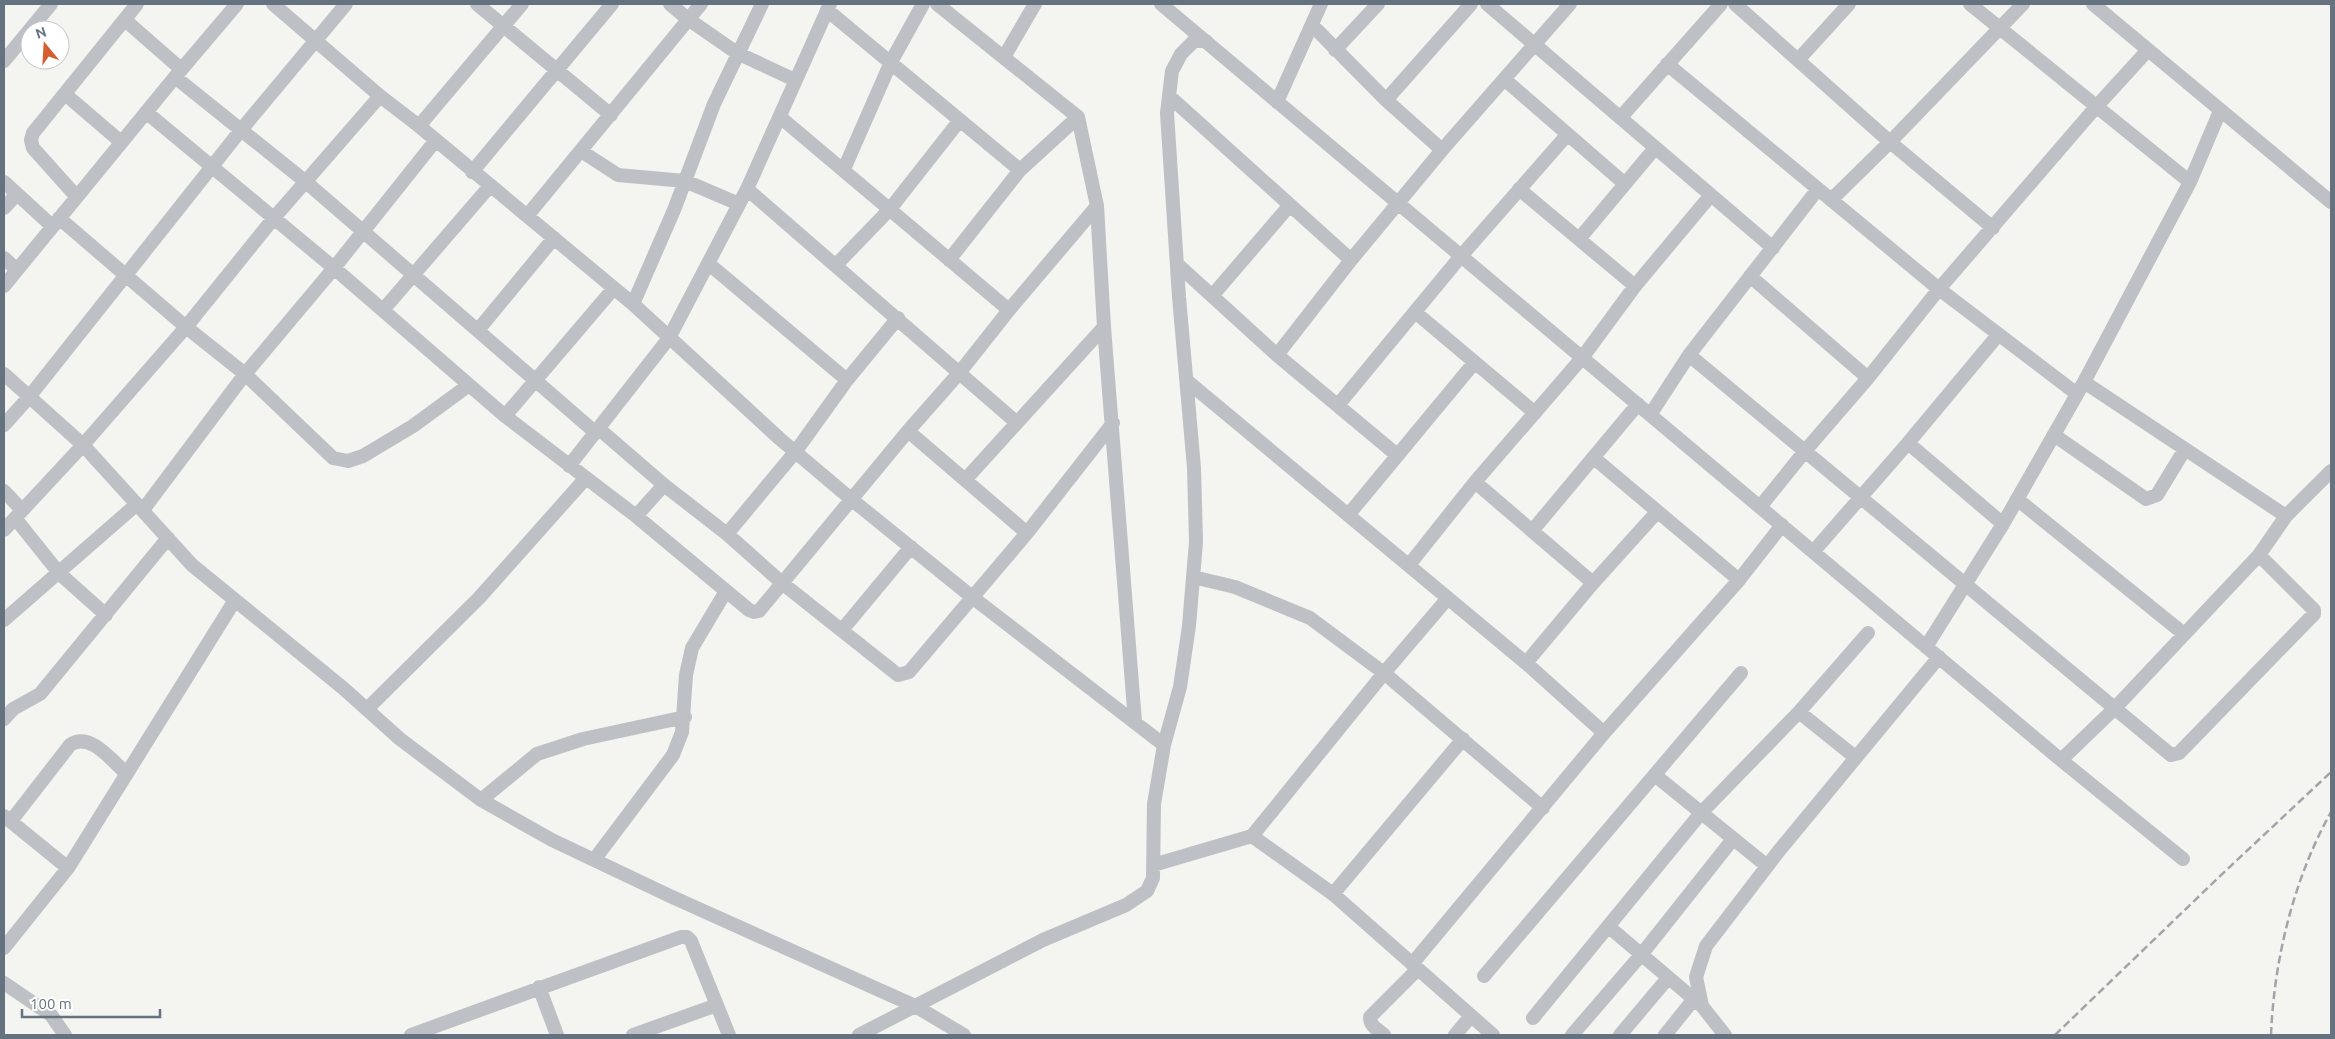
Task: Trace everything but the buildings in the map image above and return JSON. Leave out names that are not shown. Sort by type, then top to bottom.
[{"type":"street","points":[[4,61],[8,46],[51,4]]},
{"type":"street","points":[[76,196],[33,148],[31,140],[33,133],[137,4]]},
{"type":"street","points":[[4,286],[76,196],[237,4]]},
{"type":"street","points":[[273,4],[380,96],[419,126],[633,304],[780,439],[851,499],[972,597],[1164,746]]},
{"type":"street","points":[[4,425],[127,275],[241,130],[346,4]]},
{"type":"street","points":[[477,4],[611,115]]},
{"type":"street","points":[[419,126],[522,4]]},
{"type":"street","points":[[472,172],[612,4]]},
{"type":"street","points":[[670,4],[737,53],[795,80]]},
{"type":"street","points":[[527,216],[701,4]]},
{"type":"street","points":[[633,304],[685,181],[714,104],[762,4]]},
{"type":"street","points":[[844,170],[892,62],[923,4]]},
{"type":"street","points":[[937,4],[1078,117],[1097,206],[1104,327],[1135,722]]},
{"type":"street","points":[[1004,57],[1035,4]]},
{"type":"street","points":[[1278,102],[1321,4]]},
{"type":"street","points":[[1336,50],[1378,4]]},
{"type":"street","points":[[1386,100],[1471,4]]},
{"type":"street","points":[[1487,4],[1773,248]]},
{"type":"street","points":[[1277,355],[1351,260],[1442,150],[1570,4]]},
{"type":"street","points":[[1621,117],[1721,4]]},
{"type":"street","points":[[1735,4],[1890,142],[1992,228]]},
{"type":"street","points":[[1798,60],[1849,4]]},
{"type":"street","points":[[1970,4],[2190,182]]},
{"type":"street","points":[[1831,200],[1890,142],[2023,4]]},
{"type":"street","points":[[2093,4],[2331,202]]},
{"type":"street","points":[[1166,6],[2061,760],[2184,858]]},
{"type":"street","points":[[569,466],[669,338],[740,204],[829,7],[1020,170]]},
{"type":"street","points":[[124,20],[178,73],[241,130],[306,182],[536,380],[727,534],[782,583],[898,675],[904,675],[909,672],[1027,533],[1113,423]]},
{"type":"street","points":[[1312,25],[1386,100],[1442,150]]},
{"type":"street","points":[[859,1035],[1043,940],[1126,905],[1147,891],[1153,878],[1154,804],[1164,746],[1180,687],[1189,626],[1196,542],[1194,468],[1167,113],[1172,70],[1181,54],[1194,41],[1206,41]]},
{"type":"street","points":[[1760,507],[1868,378],[1939,288],[2148,50]]},
{"type":"street","points":[[1667,64],[1939,288],[2077,394]]},
{"type":"street","points":[[1504,79],[1625,184]]},
{"type":"street","points":[[65,94],[121,142]]},
{"type":"street","points":[[4,530],[83,445],[186,327],[273,219],[380,96]]},
{"type":"street","points":[[1169,96],[1351,260]]},
{"type":"street","points":[[1926,647],[2018,499],[2084,382],[2190,182],[2220,110]]},
{"type":"street","points":[[146,112],[334,268],[505,416],[585,479],[636,516],[754,612],[759,610],[782,583],[1097,206]]},
{"type":"street","points":[[780,117],[1009,310]]},
{"type":"street","points":[[949,260],[1020,170],[1078,117]]},
{"type":"street","points":[[836,265],[890,209],[960,120]]},
{"type":"street","points":[[1338,405],[1461,256],[1568,135]]},
{"type":"street","points":[[4,620],[140,507],[245,374],[334,268],[436,140]]},
{"type":"street","points":[[1579,239],[1655,148]]},
{"type":"street","points":[[581,151],[618,175],[685,181],[740,204]]},
{"type":"street","points":[[4,182],[17,194],[127,275],[186,327],[245,374],[333,458],[348,461],[363,456],[412,426],[469,385]]},
{"type":"street","points":[[383,310],[490,186]]},
{"type":"street","points":[[747,189],[1017,423]]},
{"type":"street","points":[[1519,189],[1635,286]]},
{"type":"street","points":[[1650,414],[1689,355],[1818,189]]},
{"type":"street","points":[[4,208],[17,194]]},
{"type":"street","points":[[1409,565],[1475,482],[1582,358],[1635,286],[1711,195]]},
{"type":"street","points":[[1212,296],[1290,205]]},
{"type":"street","points":[[478,330],[554,238]]},
{"type":"street","points":[[4,258],[17,270]]},
{"type":"street","points":[[709,264],[847,380]]},
{"type":"street","points":[[1177,264],[1277,355],[1398,455]]},
{"type":"street","points":[[1750,276],[1868,378]]},
{"type":"street","points":[[505,416],[614,288]]},
{"type":"street","points":[[1415,312],[1535,413]]},
{"type":"street","points":[[727,534],[796,451],[847,380],[898,318]]},
{"type":"street","points":[[965,480],[1104,327]]},
{"type":"street","points":[[1813,552],[1908,443],[1998,335]]},
{"type":"street","points":[[1689,355],[2171,755],[2175,755],[2314,614],[2314,610],[2259,556]]},
{"type":"street","points":[[1349,514],[1474,363]]},
{"type":"street","points":[[4,374],[83,445],[192,564],[400,738],[481,800],[552,840],[915,1006],[964,1035]]},
{"type":"street","points":[[1187,381],[1526,663],[1604,733]]},
{"type":"street","points":[[2084,382],[2286,516]]},
{"type":"street","points":[[1532,532],[1638,404]]},
{"type":"street","points":[[908,431],[1027,533]]},
{"type":"street","points":[[2054,435],[2146,499],[2156,495],[2186,449]]},
{"type":"street","points":[[1908,443],[2003,524]]},
{"type":"street","points":[[1594,458],[1739,580]]},
{"type":"street","points":[[2061,760],[2114,709],[2259,556],[2286,516],[2331,471]]},
{"type":"street","points":[[367,709],[480,598],[585,479]]},
{"type":"street","points":[[1475,482],[1593,582]]},
{"type":"street","points":[[636,516],[664,485]]},
{"type":"street","points":[[4,491],[59,573],[106,615]]},
{"type":"street","points":[[2018,499],[2184,634]]},
{"type":"street","points":[[1526,663],[1593,582],[1657,512]]},
{"type":"street","points":[[1384,1035],[1373,1026],[1370,1022],[1370,1017],[1415,966],[1604,733],[1739,580],[1782,525]]},
{"type":"street","points":[[4,719],[13,709],[40,694],[168,538]]},
{"type":"street","points":[[842,630],[910,547]]},
{"type":"street","points":[[1193,577],[1235,587],[1310,618],[1384,673],[1543,808]]},
{"type":"street","points":[[594,860],[673,755],[682,732],[685,717],[686,675],[692,648],[726,591]]},
{"type":"street","points":[[1153,865],[1252,836],[1384,673],[1448,598]]},
{"type":"street","points":[[4,948],[68,868],[235,600]]},
{"type":"street","points":[[1533,1018],[1701,813],[1799,712],[1868,633]]},
{"type":"street","points":[[1698,1003],[1696,977],[1706,946],[1767,866],[1939,657]]},
{"type":"street","points":[[1484,976],[1656,776],[1741,673]]},
{"type":"street","points":[[1799,712],[1855,757]]},
{"type":"street","points":[[481,800],[537,754],[583,739],[685,717]]},
{"type":"street","points":[[1333,894],[1463,739]]},
{"type":"street","points":[[68,868],[8,818],[70,745],[76,741],[83,740],[90,743],[127,774]]},
{"type":"street","points":[[1656,776],[1767,866]]},
{"type":"street","points":[[1252,836],[1333,894],[1493,1035]]},
{"type":"street","points":[[1572,1035],[1641,955],[1733,839]]},
{"type":"street","points":[[1609,927],[1698,1003],[1725,1035]]},
{"type":"street","points":[[411,1035],[539,987],[687,936],[691,941],[729,1035]]},
{"type":"street","points":[[1620,1035],[1668,978]]},
{"type":"street","points":[[4,983],[51,1015],[64,1034]]},
{"type":"street","points":[[539,987],[556,1035]]},
{"type":"street","points":[[1665,1035],[1698,1003]]},
{"type":"street","points":[[633,1035],[718,1005]]},
{"type":"street","points":[[1454,1035],[1471,1016]]},
{"type":"railway","points":[[2055,1035],[2331,772]]},
{"type":"railway","points":[[2271,1035],[2276,977],[2288,920],[2306,864],[2331,812]]}]
